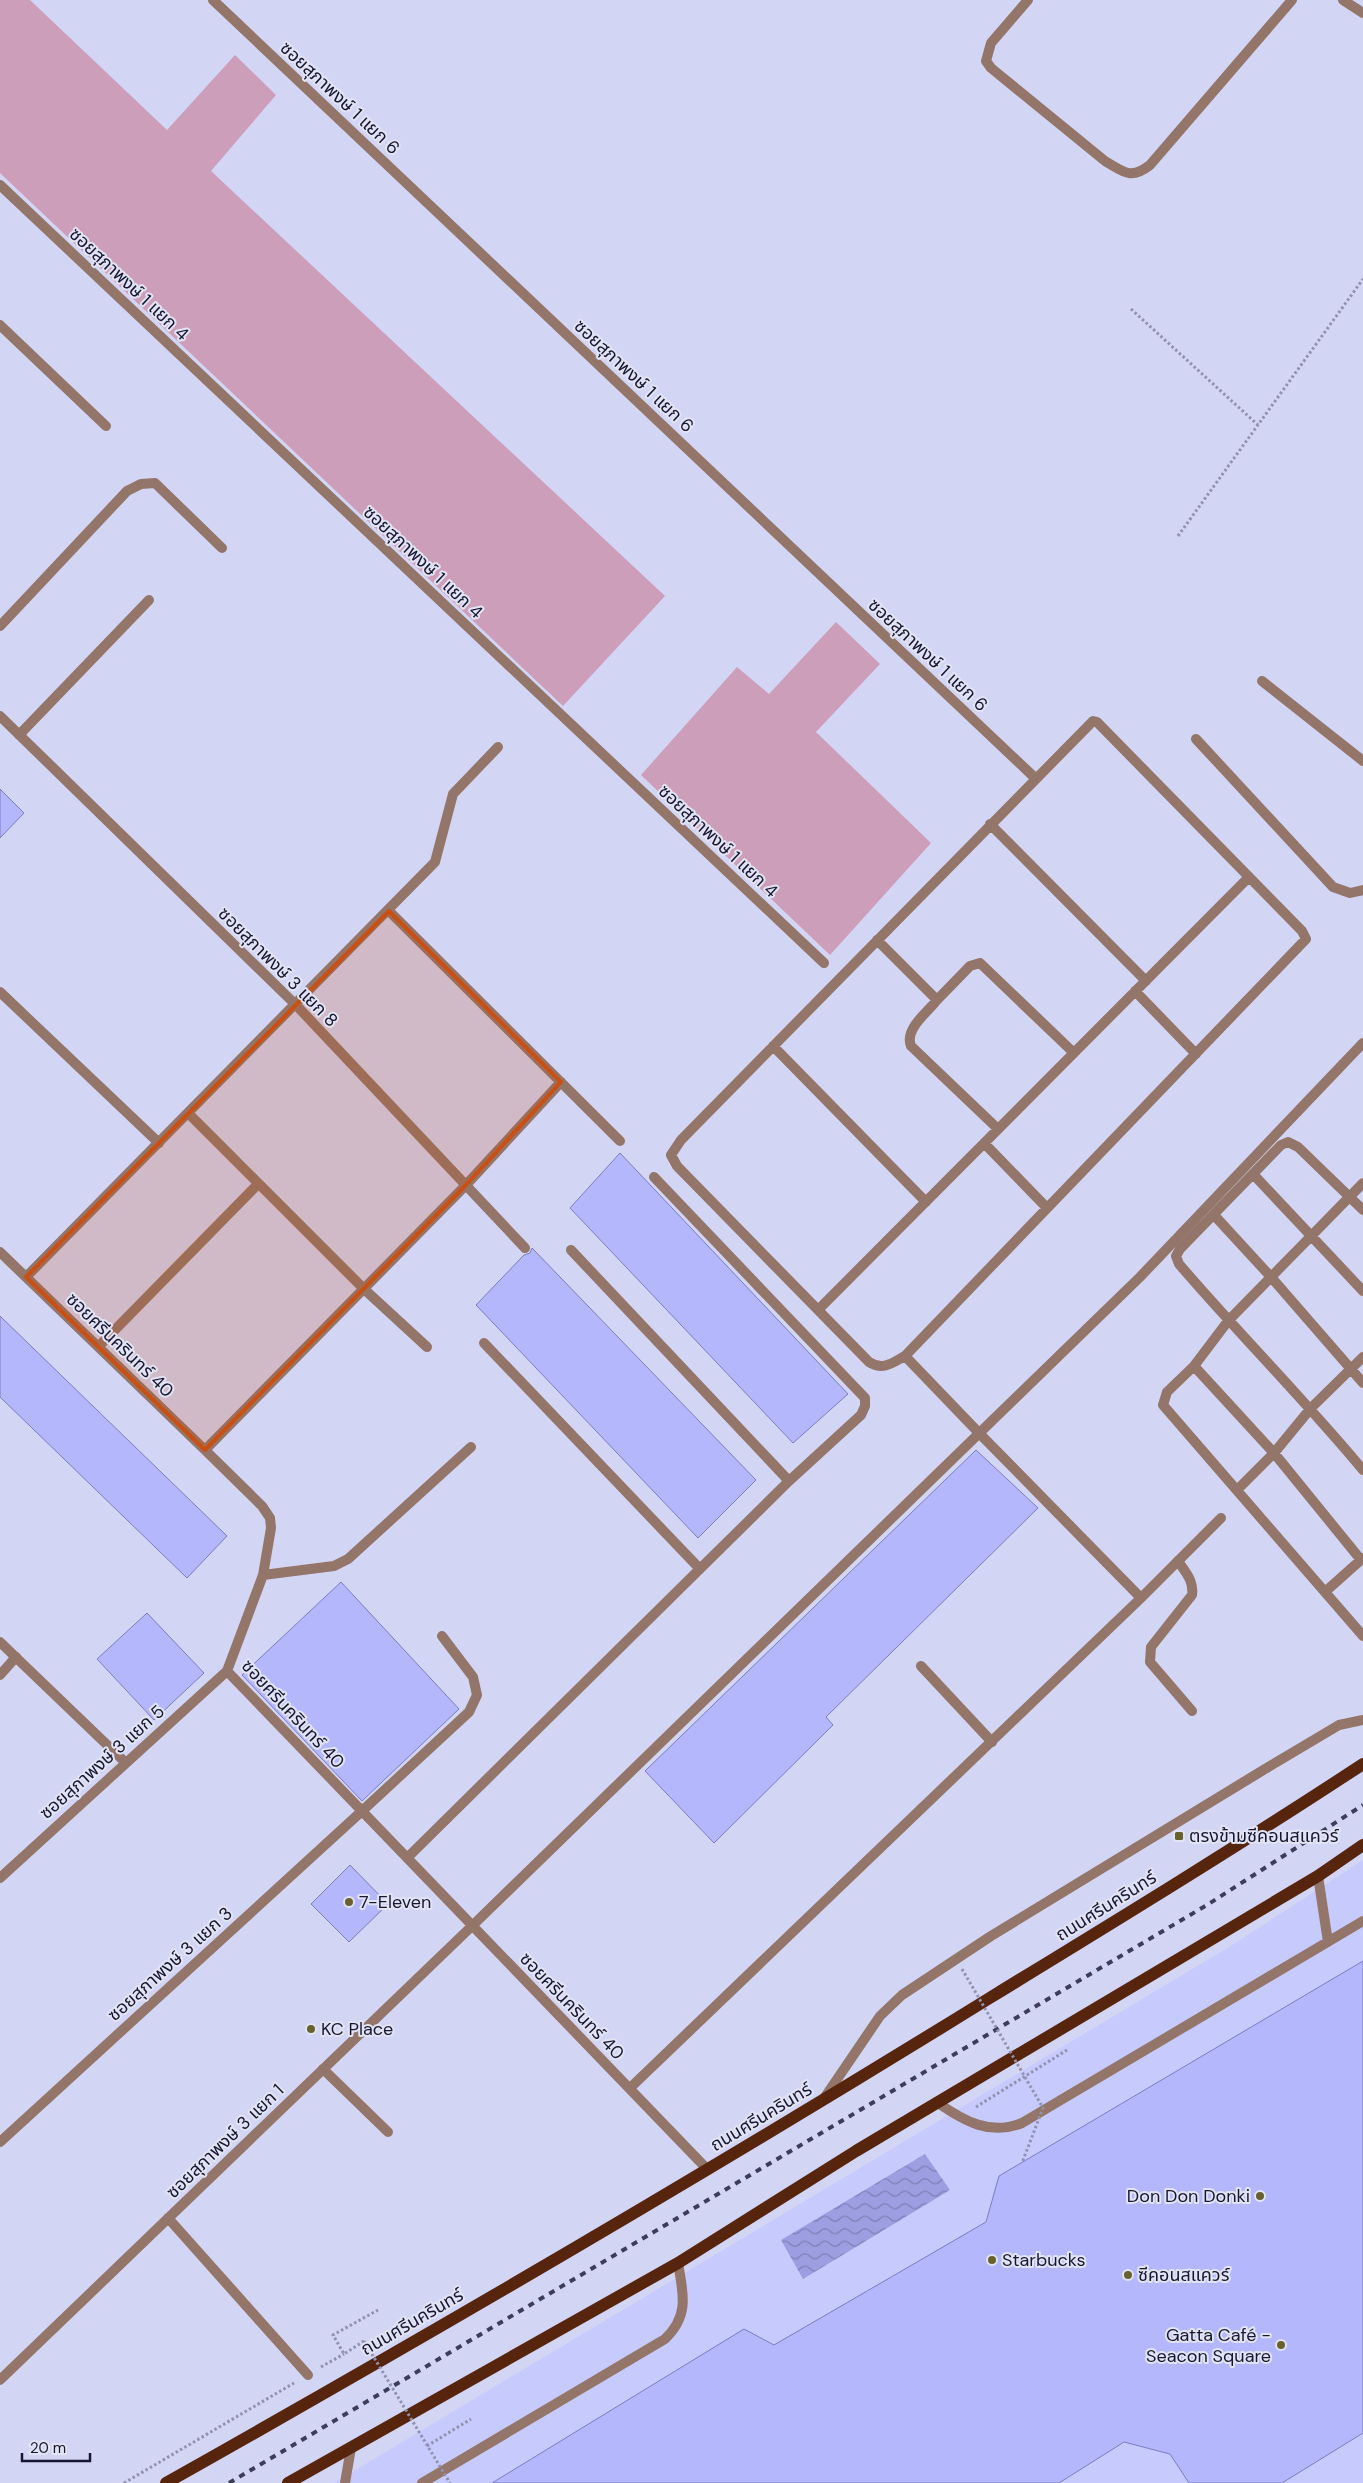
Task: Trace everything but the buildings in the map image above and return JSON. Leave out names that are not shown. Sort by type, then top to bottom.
[{"type":"main road","name":"ถนนศรีนครินทร์","points":[[166,2483],[320,2396],[823,2101],[1262,1831],[1363,1764]]},
{"type":"main road","points":[[288,2483],[678,2263],[848,2156],[1318,1876],[1363,1845]]},
{"type":"street","name":"ซอยสุภาพงษ์ 1 แยก 6","points":[[213,0],[1034,778]]},
{"type":"street","points":[[1028,0],[991,43],[986,52],[986,61],[991,68],[1048,115],[1118,169],[1134,174],[1150,165],[1292,0]]},
{"type":"street","points":[[1343,0],[1363,13]]},
{"type":"street","name":"ซอยสุภาพงษ์ 1 แยก 4","points":[[0,186],[824,963]]},
{"type":"street","points":[[0,325],[106,426]]},
{"type":"street","points":[[0,626],[127,491],[142,484],[155,483],[222,548]]},
{"type":"street","points":[[19,735],[149,600]]},
{"type":"street","points":[[1262,681],[1363,761]]},
{"type":"street","name":"ซอยสุภาพงษ์ 3 แยก 8","points":[[0,716],[296,1005],[525,1248]]},
{"type":"street","points":[[1097,722],[1302,931],[1306,939],[905,1356],[885,1366],[877,1367],[869,1362],[671,1157],[676,1146],[990,824],[1090,723],[1097,722]]},
{"type":"street","points":[[1196,739],[1333,887],[1350,893],[1363,890]]},
{"type":"street","points":[[26,1277],[435,862],[453,794],[498,747]]},
{"type":"street","points":[[990,824],[1146,981]]},
{"type":"street","points":[[818,1310],[1249,877]]},
{"type":"street","points":[[389,910],[620,1141]]},
{"type":"street","points":[[877,940],[937,1000]]},
{"type":"street","points":[[998,1129],[910,1043],[914,1028],[937,1000],[968,968],[980,963],[1074,1053]]},
{"type":"street","points":[[1135,991],[1196,1054]]},
{"type":"street","points":[[0,992],[159,1143]]},
{"type":"street","name":"ซอยสุภาพงษ์ 3 แยก 1","points":[[0,2380],[472,1926],[1140,1277],[1363,1043]]},
{"type":"street","points":[[773,1046],[926,1202]]},
{"type":"street","points":[[205,1450],[466,1185],[561,1082]]},
{"type":"street","points":[[188,1113],[364,1289],[427,1347]]},
{"type":"street","points":[[1363,1210],[1298,1147],[1288,1142],[1281,1145],[1180,1249],[1176,1256],[1180,1264],[1228,1321],[1311,1408],[1363,1470]]},
{"type":"street","points":[[984,1143],[1047,1208]]},
{"type":"street","points":[[1253,1174],[1363,1292]]},
{"type":"street","points":[[407,1858],[789,1481],[860,1415],[865,1406],[864,1398],[654,1177]]},
{"type":"street","points":[[1363,1183],[1228,1321],[1194,1366],[1168,1392],[1163,1405],[1172,1418],[1238,1489],[1363,1636]]},
{"type":"street","points":[[99,1346],[258,1184]]},
{"type":"street","points":[[1214,1215],[1271,1277],[1363,1383]]},
{"type":"street","points":[[571,1250],[789,1481]]},
{"type":"street","name":"ซอยศรีนครินทร์ 40","points":[[0,1252],[262,1506],[270,1518],[271,1528],[263,1575],[227,1671],[707,2169]]},
{"type":"street","points":[[484,1343],[700,1569]]},
{"type":"street","points":[[905,1356],[1141,1598]]},
{"type":"street","points":[[1238,1489],[1274,1453],[1311,1408],[1363,1357]]},
{"type":"street","points":[[1194,1366],[1274,1453],[1362,1559],[1326,1591]]},
{"type":"street","points":[[263,1575],[334,1566],[348,1559],[471,1447]]},
{"type":"street","points":[[630,2088],[992,1742],[1221,1518]]},
{"type":"street","points":[[1178,1561],[1190,1579],[1193,1587],[1192,1596],[1150,1647],[1148,1657],[1150,1662],[1192,1712]]},
{"type":"street","name":"ซอยสุภาพงษ์ 3 แยก 3","points":[[0,2142],[469,1712],[478,1695],[472,1678],[442,1636]]},
{"type":"street","points":[[0,1642],[126,1763]]},
{"type":"street","points":[[0,1675],[16,1657]]},
{"type":"street","points":[[921,1666],[992,1742]]},
{"type":"street","name":"ซอยสุภาพงษ์ 3 แยก 5","points":[[0,1878],[227,1671]]},
{"type":"street","points":[[823,2101],[880,2016],[902,1995],[991,1936],[1339,1725],[1363,1720]]},
{"type":"street","points":[[1318,1876],[1328,1942]]},
{"type":"street","points":[[938,2103],[962,2120],[980,2127],[1004,2128],[1022,2123],[1363,1921]]},
{"type":"street","points":[[323,2069],[388,2132]]},
{"type":"street","points":[[168,2218],[308,2375]]},
{"type":"street","points":[[422,2483],[665,2339],[677,2324],[682,2312],[683,2300],[678,2263]]},
{"type":"street","points":[[345,2483],[351,2448]]},
{"type":"path","points":[[1178,536],[1363,279]]},
{"type":"path","points":[[1131,309],[1258,426]]},
{"type":"path","points":[[962,1969],[1043,2108],[1022,2163]]},
{"type":"path","points":[[969,2111],[1067,2050]]},
{"type":"path","points":[[344,2354],[333,2335],[378,2310]]},
{"type":"path","points":[[124,2483],[364,2341],[450,2483]]},
{"type":"path","points":[[427,2446],[471,2419]]},
{"type":"highlighted area","points":[[389,911],[561,1082],[466,1185],[205,1450],[26,1277]]},
{"type":"shaded area","points":[[0,0],[30,0],[167,130],[235,55],[276,95],[211,171],[665,596],[563,706],[0,173]]},
{"type":"shaded area","points":[[836,622],[880,664],[816,732],[931,843],[830,955],[641,775],[737,667],[769,694]]},
{"type":"shaded area","name":"ซีคอนสแควร์","points":[[1363,1860],[1363,2483],[334,2483],[1234,1944]]},
{"type":"water","points":[[925,2154],[950,2190],[803,2279],[781,2240]]},
{"type":"railway","points":[[229,2483],[1207,1905],[1363,1805]]},
{"type":"place","name":"ตรงข้ามซีคอนสแควร์","points":[[1179,1836]]},
{"type":"place","name":"7-Eleven","points":[[349,1902]]},
{"type":"place","name":"KC Place","points":[[311,2029]]},
{"type":"place","name":"Don Don Donki","points":[[1260,2196]]},
{"type":"place","name":"Starbucks","points":[[992,2260]]},
{"type":"place","name":"ซีคอนสแควร์","points":[[1128,2275]]},
{"type":"place","name":"Gatta Café - Seacon Square","points":[[1281,2345]]}]
